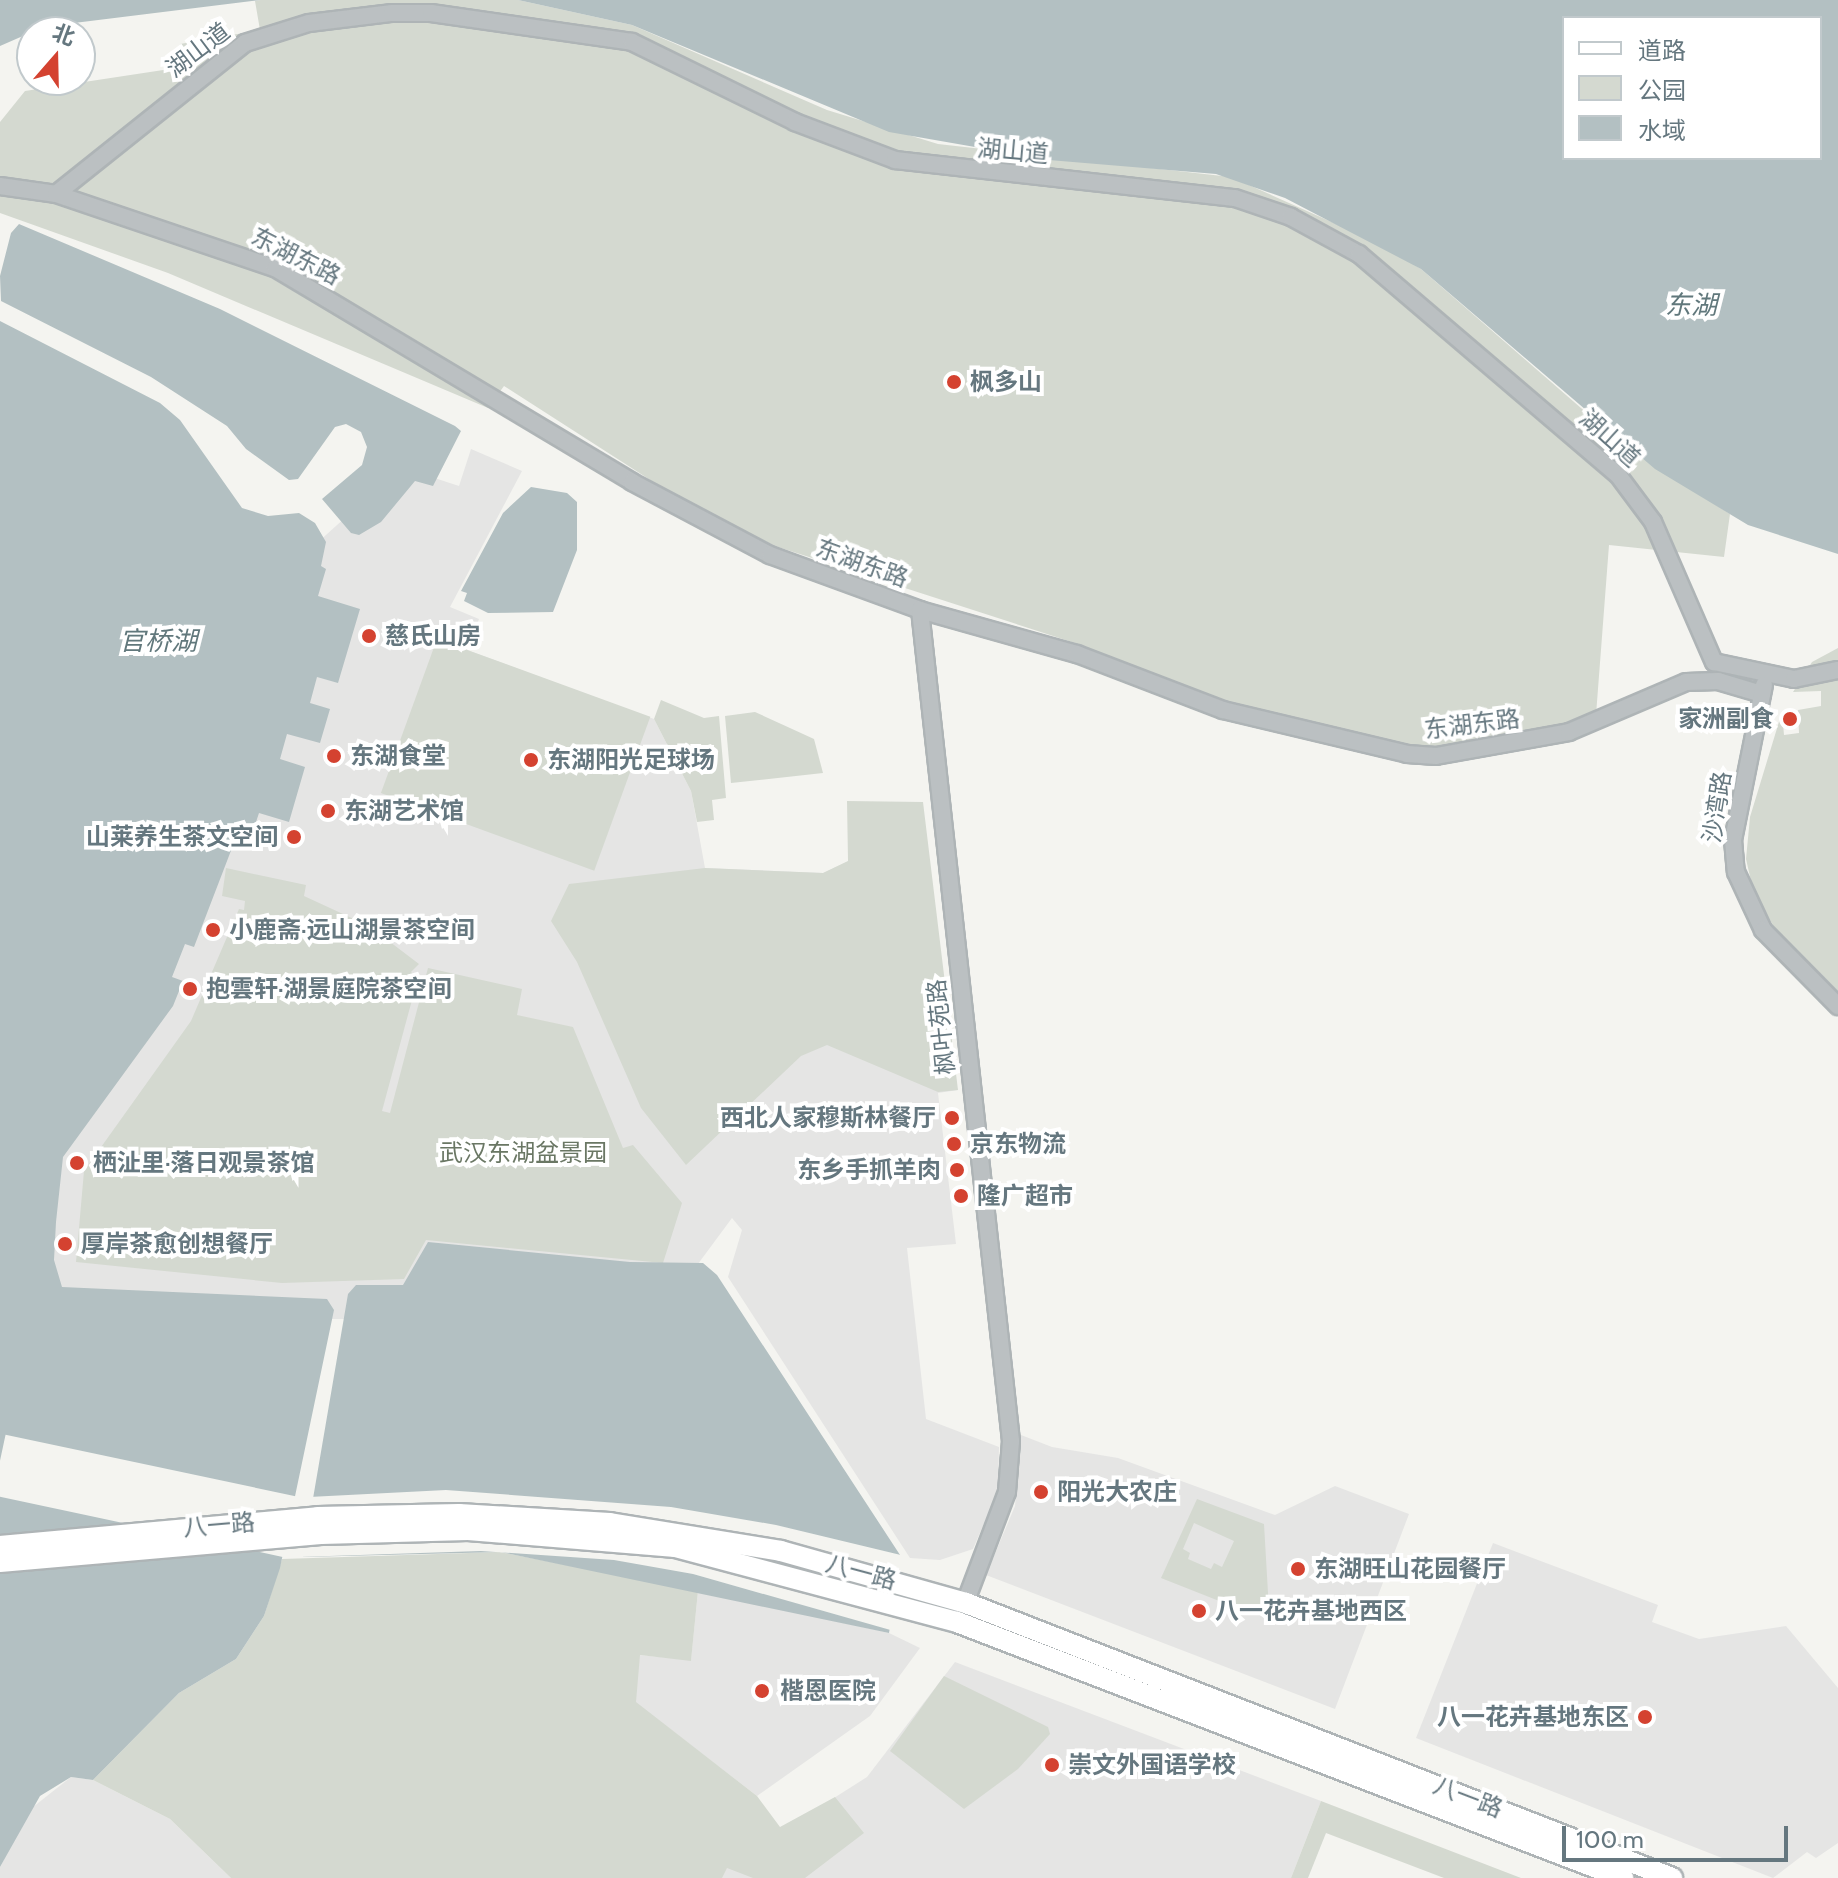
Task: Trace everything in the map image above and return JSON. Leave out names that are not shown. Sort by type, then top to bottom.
[{"type":"main road","name":"八一路","points":[[0,1546],[318,1517],[527,1516],[679,1532],[781,1551],[966,1603],[1672,1878]]},
{"type":"main road","name":"八一路","points":[[0,1562],[321,1534],[537,1532],[717,1555],[957,1622],[1623,1878]]},
{"type":"street","name":"湖山道","points":[[56,194],[245,43],[309,23],[392,13],[431,13],[632,42],[795,122],[895,160],[1235,198],[1291,217],[1359,254],[1618,475],[1653,522],[1714,662],[1766,676],[1794,679],[1838,670]]},
{"type":"street","name":"东湖东路","points":[[0,186],[56,194],[275,268],[672,505],[770,555],[920,610],[1067,650],[1223,710],[1422,756],[1543,739],[1686,682],[1718,681],[1762,694]]},
{"type":"street","name":"枫叶苑路","points":[[920,610],[1011,1441],[1007,1492],[957,1622]]},
{"type":"street","name":"沙湾路","points":[[1766,676],[1733,840],[1736,872],[1763,930],[1838,1006]]},
{"type":"shaded area","points":[[471,449],[522,471],[450,607],[479,619],[467,650],[654,719],[691,791],[705,868],[823,873],[849,861],[958,1090],[938,1093],[956,1244],[907,1248],[926,1419],[999,1447],[998,1491],[973,1549],[940,1560],[910,1558],[728,1277],[742,1230],[732,1218],[658,1318],[70,1320],[4,1174],[294,564],[401,467],[459,486]]},
{"type":"shaded area","points":[[1021,1435],[1052,1447],[1118,1458],[1275,1515],[1335,1486],[1409,1514],[1335,1709],[986,1575],[1015,1506]]},
{"type":"shaded area","name":"八一花卉基地东区","points":[[1493,1543],[1658,1605],[1652,1622],[1699,1639],[1786,1626],[1838,1688],[1838,1843],[1816,1858],[1807,1852],[1773,1878],[1416,1738]]},
{"type":"shaded area","name":"楷恩医院","points":[[698,1591],[889,1633],[920,1648],[870,1716],[757,1796],[635,1702],[639,1655],[691,1660]]},
{"type":"shaded area","name":"崇文外国语学校","points":[[955,1662],[1321,1801],[1291,1878],[708,1878],[867,1777]]},
{"type":"shaded area","points":[[71,1777],[93,1780],[170,1819],[231,1878],[0,1878],[0,1867],[28,1811]]},
{"type":"green space","points":[[518,0],[632,25],[827,110],[938,144],[1231,177],[1381,244],[1421,269],[1627,448],[1730,514],[1724,557],[1609,545],[1596,715],[1542,732],[1430,748],[1410,745],[1220,699],[1081,645],[778,547],[697,510],[504,386],[488,408],[168,273],[0,213],[0,122],[21,96],[96,96],[96,80],[183,67],[180,44],[260,30],[255,1]]},
{"type":"green space","name":"东湖阳光足球场","points":[[437,639],[650,717],[594,871],[381,793]]},
{"type":"green space","points":[[1838,648],[1838,991],[1776,930],[1754,894],[1746,859],[1750,817],[1782,712],[1784,735],[1799,733],[1798,710],[1821,706],[1821,691],[1793,692],[1812,662]]},
{"type":"green space","points":[[661,700],[704,718],[719,716],[726,798],[712,800],[714,820],[697,822],[691,791],[654,719]]},
{"type":"green space","points":[[755,712],[814,739],[823,773],[731,783],[725,716]]},
{"type":"green space","points":[[847,801],[923,802],[958,1090],[938,1092],[827,1045],[801,1056],[686,1165],[641,1108],[577,962],[551,921],[569,884],[705,868],[823,873],[848,861]]},
{"type":"green space","name":"武汉东湖盆景园","points":[[226,868],[306,885],[304,896],[369,926],[419,964],[411,972],[417,978],[405,991],[412,1000],[382,1111],[390,1113],[428,968],[522,989],[517,1015],[573,1027],[623,1148],[633,1145],[682,1203],[663,1263],[426,1240],[404,1279],[282,1283],[76,1262],[84,1171],[191,1021],[239,909],[244,910],[245,901],[222,896]]},
{"type":"green space","points":[[1197,1499],[1264,1524],[1269,1610],[1242,1610],[1161,1578]],"holes":[[[1194,1523],[1234,1541],[1222,1567],[1214,1563],[1211,1569],[1188,1559],[1190,1553],[1183,1549]]]},
{"type":"green space","points":[[500,1552],[698,1591],[691,1661],[640,1655],[636,1702],[757,1796],[780,1827],[835,1797],[864,1833],[805,1878],[753,1878],[727,1868],[722,1878],[231,1878],[170,1819],[93,1780],[179,1693],[236,1659],[264,1616],[282,1559]]},
{"type":"green space","points":[[944,1676],[1048,1727],[1050,1734],[1018,1769],[964,1809],[890,1751]]},
{"type":"green space","points":[[1321,1801],[1521,1878],[1444,1878],[1326,1833],[1308,1878],[1291,1878]]},
{"type":"water","points":[[0,0],[261,0],[96,20],[96,16],[16,16],[16,39],[0,46]]},
{"type":"water","name":"东湖","points":[[518,0],[1838,0],[1838,554],[1748,525],[1655,469],[1421,269],[1285,198],[1216,174],[1049,160],[889,132],[632,25]]},
{"type":"water","points":[[19,224],[220,309],[455,426],[461,431],[433,486],[415,481],[381,522],[359,535],[351,533],[322,499],[362,465],[367,447],[361,432],[346,424],[335,427],[298,479],[289,480],[246,449],[227,426],[151,377],[1,301],[0,276],[11,233]]},
{"type":"water","name":"官桥湖","points":[[0,321],[160,403],[180,420],[242,508],[268,516],[299,513],[315,523],[326,542],[321,566],[326,569],[318,596],[360,609],[338,683],[317,677],[310,703],[330,709],[320,743],[287,734],[280,759],[305,767],[289,822],[259,813],[255,825],[232,848],[194,947],[185,944],[172,977],[183,981],[173,1006],[63,1157],[56,1222],[54,1260],[62,1287],[327,1299],[334,1310],[280,1568],[264,1616],[236,1659],[179,1693],[93,1780],[71,1777],[40,1796],[0,1867]]},
{"type":"water","points":[[531,487],[567,493],[577,502],[577,550],[553,612],[488,613],[464,601],[467,593],[461,591],[503,513]]},
{"type":"water","points":[[428,1242],[630,1262],[703,1263],[717,1275],[902,1558],[889,1633],[501,1552],[303,1557],[348,1294],[356,1285],[403,1285]]},
{"type":"pier","points":[[6,1435],[299,1497],[286,1558],[0,1497],[0,1461]]},
{"type":"pier","points":[[446,1490],[671,1507],[776,1525],[905,1556],[894,1631],[693,1574],[614,1560],[481,1551],[299,1557],[309,1497]]},
{"type":"place","name":"枫多山","points":[[954,382]]},
{"type":"place","name":"慈氏山房","points":[[369,636]]},
{"type":"place","name":"家洲副食","points":[[1790,719]]},
{"type":"place","name":"东湖食堂","points":[[334,756]]},
{"type":"place","name":"东湖阳光足球场","points":[[531,760]]},
{"type":"place","name":"东湖艺术馆","points":[[328,811]]},
{"type":"place","name":"山莱养生茶文空间","points":[[294,837]]},
{"type":"place","name":"小鹿斋·远山湖景茶空间","points":[[213,930]]},
{"type":"place","name":"抱雲轩·湖景庭院茶空间","points":[[190,989]]},
{"type":"place","name":"西北人家穆斯林餐厅","points":[[952,1118]]},
{"type":"place","name":"京东物流","points":[[954,1144]]},
{"type":"place","name":"栖沚里·落日观景茶馆","points":[[77,1163]]},
{"type":"place","name":"东乡手抓羊肉","points":[[957,1170]]},
{"type":"place","name":"隆广超市","points":[[961,1196]]},
{"type":"place","name":"厚岸茶愈创想餐厅","points":[[65,1244]]},
{"type":"place","name":"阳光大农庄","points":[[1041,1492]]},
{"type":"place","name":"东湖旺山花园餐厅","points":[[1298,1569]]},
{"type":"place","name":"八一花卉基地西区","points":[[1199,1611]]},
{"type":"place","name":"楷恩医院","points":[[762,1691]]},
{"type":"place","name":"八一花卉基地东区","points":[[1645,1717]]},
{"type":"place","name":"崇文外国语学校","points":[[1052,1765]]}]
